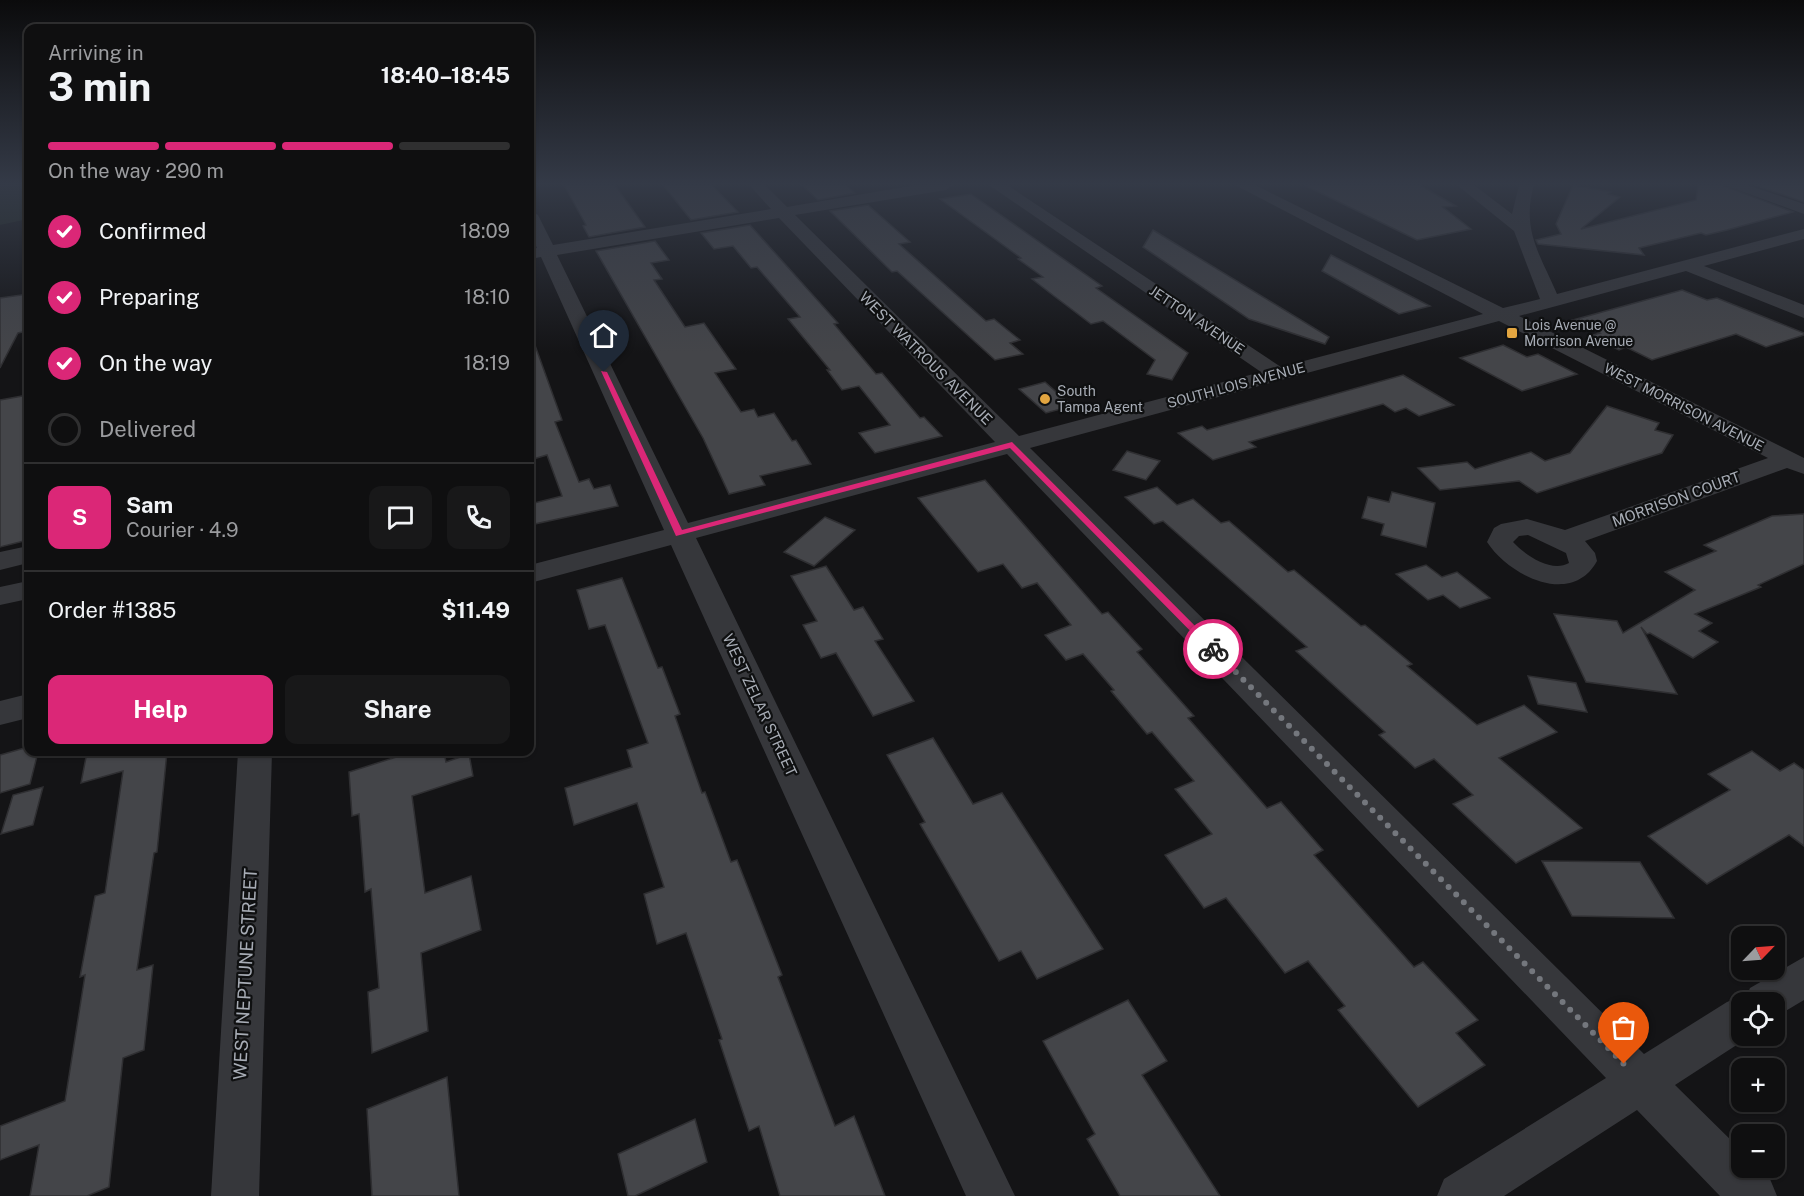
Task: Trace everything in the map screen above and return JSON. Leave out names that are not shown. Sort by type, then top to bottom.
[{"type":"street","points":[[538,253],[611,241]]},
{"type":"street","name":"WEST WATROUS AVENUE","points":[[810,241],[1753,1196]]},
{"type":"street","name":"JETTON AVENUE","points":[[1079,241],[1278,374]]},
{"type":"street","name":"WEST MORRISON AVENUE","points":[[1353,241],[1796,463]]},
{"type":"street","points":[[1526,241],[1550,302]]},
{"type":"street","name":"SOUTH LOIS AVENUE","points":[[534,573],[1778,241]]},
{"type":"street","name":"WEST ZELAR STREET","points":[[538,253],[680,534],[991,1196]]},
{"type":"street","points":[[1686,265],[1804,312]]},
{"type":"street","name":"MORRISON COURT","points":[[1565,539],[1796,463]]},
{"type":"street","points":[[0,561],[24,556]]},
{"type":"street","points":[[0,596],[24,591]]},
{"type":"street","points":[[0,713],[24,707]]},
{"type":"street","name":"WEST NEPTUNE STREET","points":[[235,1196],[255,756]]},
{"type":"street","points":[[1781,992],[1804,977]]},
{"type":"street","points":[[1461,1196],[1731,1024]]},
{"type":"building","points":[[655,241],[669,260],[651,263],[662,279],[654,280],[685,327],[704,323],[736,369],[715,373],[741,412],[754,409],[758,417],[774,413],[792,441],[796,440],[811,464],[760,476],[765,485],[729,494],[703,438],[596,251]]},
{"type":"building","points":[[707,241],[764,241],[838,323],[834,324],[876,374],[882,373],[920,418],[924,417],[942,436],[875,453],[859,433],[890,425],[859,386],[842,390],[827,370],[830,370],[788,319],[800,317],[757,267],[751,268],[733,246],[714,249]]},
{"type":"building","points":[[860,241],[909,241],[899,244],[986,321],[994,319],[1020,340],[1010,343],[1023,354],[995,360],[897,271],[892,272]]},
{"type":"building","points":[[997,241],[1038,241],[1102,286],[1096,288],[1188,353],[1172,380],[1147,374],[1155,360],[1103,321],[1091,324],[1032,279],[1043,277],[1018,259],[1021,258]]},
{"type":"building","points":[[1147,241],[1171,241],[1329,337],[1325,344],[1249,319],[1143,247]]},
{"type":"building","points":[[1536,241],[1669,241],[1639,248],[1644,255],[1538,244]]},
{"type":"building","points":[[1331,255],[1430,306],[1399,314],[1322,271]]},
{"type":"building","points":[[1682,290],[1707,300],[1717,298],[1804,333],[1804,335],[1766,347],[1736,334],[1652,360],[1626,347],[1619,350],[1590,336],[1600,333],[1573,320]]},
{"type":"building","points":[[24,295],[24,332],[18,333],[0,368],[0,298]]},
{"type":"building","points":[[534,343],[562,420],[555,422],[579,482],[589,479],[594,489],[610,485],[618,506],[534,524],[534,503],[562,496],[547,455],[534,459]]},
{"type":"building","points":[[1503,345],[1527,357],[1538,354],[1577,374],[1522,391],[1460,358]]},
{"type":"building","points":[[1403,375],[1454,405],[1419,416],[1406,408],[1395,412],[1383,404],[1249,442],[1256,447],[1213,460],[1178,433],[1202,426],[1207,430]]},
{"type":"building","points":[[1045,382],[1072,406],[1046,413],[1019,389]]},
{"type":"building","points":[[24,396],[24,541],[0,547],[0,400]]},
{"type":"building","points":[[1607,406],[1659,423],[1655,430],[1673,435],[1662,453],[1537,493],[1519,481],[1440,490],[1418,468],[1467,462],[1475,469],[1531,452],[1545,461],[1570,453]]},
{"type":"building","points":[[1127,451],[1160,461],[1146,480],[1113,470]]},
{"type":"building","points":[[985,480],[1102,614],[1108,612],[1142,649],[1137,652],[1194,716],[1188,718],[1267,808],[1281,802],[1323,850],[1314,855],[1414,967],[1423,962],[1478,1020],[1456,1033],[1485,1065],[1418,1107],[1338,1010],[1345,1006],[1308,961],[1285,973],[1226,898],[1204,908],[1165,855],[1212,834],[1175,789],[1194,781],[1152,732],[1147,734],[1083,654],[1066,660],[1045,635],[1071,625],[1037,583],[1022,588],[1003,564],[978,572],[918,498]]},
{"type":"building","points":[[1157,487],[1177,505],[1193,499],[1221,523],[1229,521],[1288,572],[1294,570],[1361,626],[1365,625],[1412,664],[1407,666],[1477,725],[1524,705],[1557,732],[1499,758],[1582,828],[1516,863],[1453,804],[1473,795],[1434,759],[1415,768],[1379,735],[1385,732],[1296,651],[1307,647],[1163,521],[1154,524],[1125,497]]},
{"type":"building","points":[[1392,492],[1435,503],[1426,547],[1381,535],[1384,524],[1362,518],[1368,497],[1389,502]]},
{"type":"building","points":[[1804,514],[1804,564],[1758,585],[1761,587],[1695,614],[1712,623],[1699,631],[1718,642],[1693,658],[1650,633],[1647,634],[1641,627],[1677,694],[1586,682],[1554,614],[1617,621],[1623,633],[1695,590],[1665,572],[1716,551],[1704,545],[1772,516]]},
{"type":"building","points":[[825,517],[855,530],[814,566],[784,552]]},
{"type":"building","points":[[1426,565],[1442,577],[1457,572],[1490,598],[1460,608],[1443,595],[1428,600],[1396,574]]},
{"type":"building","points":[[826,566],[854,610],[863,607],[883,639],[875,641],[914,701],[873,716],[836,653],[821,658],[803,625],[817,621],[791,576]]},
{"type":"building","points":[[622,578],[658,668],[662,667],[680,714],[675,716],[702,793],[705,792],[731,862],[737,860],[782,975],[778,977],[835,1126],[854,1116],[885,1196],[780,1196],[759,1126],[749,1131],[719,1040],[722,1039],[686,933],[657,944],[644,894],[664,887],[637,803],[574,825],[565,788],[632,767],[627,750],[648,743],[605,625],[589,629],[577,590]]},
{"type":"building","points":[[1528,676],[1576,683],[1587,712],[1538,704]]},
{"type":"building","points":[[933,738],[973,804],[1002,793],[1103,949],[1037,979],[1021,951],[999,961],[920,824],[925,822],[887,755]]},
{"type":"building","points":[[24,748],[24,756],[37,756],[30,784],[0,793],[0,755]]},
{"type":"building","points":[[1752,751],[1780,771],[1794,763],[1804,770],[1804,846],[1789,835],[1707,884],[1648,836],[1730,790],[1708,774]]},
{"type":"building","points":[[86,756],[167,756],[157,852],[154,853],[137,970],[153,965],[144,1050],[123,1058],[109,1187],[87,1196],[30,1196],[39,1145],[0,1160],[0,1126],[65,1101],[85,975],[80,977],[95,896],[105,893],[123,771],[81,783]]},
{"type":"building","points":[[399,756],[445,756],[446,762],[469,756],[473,776],[412,796],[425,893],[471,876],[481,930],[421,953],[428,1031],[372,1053],[368,992],[379,988],[371,889],[365,892],[359,814],[352,816],[349,772]]},
{"type":"building","points":[[43,787],[33,825],[1,834],[13,795]]},
{"type":"building","points":[[1542,861],[1640,862],[1674,918],[1572,916]]},
{"type":"building","points":[[1128,1000],[1167,1061],[1142,1075],[1220,1196],[1120,1196],[1087,1139],[1095,1134],[1043,1041]]},
{"type":"building","points":[[447,1077],[459,1196],[372,1196],[367,1109]]},
{"type":"building","points":[[695,1119],[707,1162],[635,1196],[628,1196],[618,1154]]},
{"type":"way so far","points":[[1213,649],[1624,1064]]},
{"type":"place","name":"Lois Avenue @ Morrison Avenue","points":[[1512,333]]},
{"type":"place","name":"South Tampa Agent","points":[[1045,399]]},
{"type":"route","points":[[604,372],[680,534],[1012,445],[1213,649]]}]
